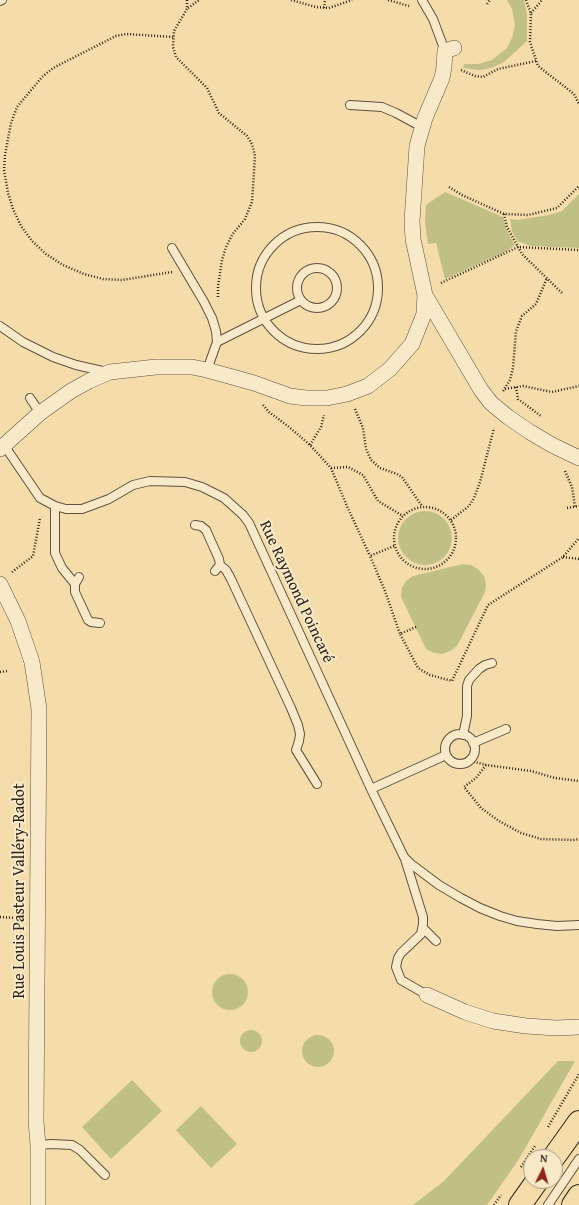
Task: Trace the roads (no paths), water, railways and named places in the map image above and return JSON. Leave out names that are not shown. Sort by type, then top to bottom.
[{"type":"main road","points":[[560,1149],[579,1122]]},
{"type":"main road","points":[[520,1205],[531,1189]]},
{"type":"main road","points":[[573,1205],[579,1196]]},
{"type":"street","points":[[2,447],[40,413],[71,391],[90,380],[110,372],[176,367],[207,370],[254,383],[290,396],[327,398],[348,394],[368,386],[390,369],[412,344],[424,314],[425,295],[413,239],[412,221],[417,146],[422,127],[442,78],[449,50]]},
{"type":"street","points":[[425,295],[481,390],[491,402],[508,417],[530,432],[579,458]]},
{"type":"street","name":"Rue Louis Pasteur Valléry-Radot","points":[[5,579],[32,662],[39,709],[36,1121],[38,1145],[38,1205]]},
{"type":"street","points":[[427,995],[465,1012],[493,1021],[526,1026],[556,1028],[579,1027]]},
{"type":"lane","points":[[422,0],[449,50]]},
{"type":"lane","points":[[350,105],[382,107],[422,127]]},
{"type":"lane","points":[[310,227],[324,227],[337,230],[349,236],[360,244],[369,255],[375,268],[378,281],[378,294],[375,308],[369,320],[350,340],[337,346],[324,349],[297,346],[284,340],[274,331],[264,318],[259,308],[256,295],[256,281],[259,268],[265,255],[284,236],[296,230],[310,227]]},
{"type":"lane","points":[[172,248],[212,318],[216,331],[218,342],[207,370]]},
{"type":"lane","points":[[312,268],[320,268],[327,270],[333,276],[337,283],[337,291],[329,304],[322,308],[314,308],[307,306],[301,300],[297,293],[297,285],[299,278],[304,272],[312,268]]},
{"type":"lane","points":[[218,342],[301,300]]},
{"type":"lane","points":[[0,326],[23,342],[53,357],[76,365],[110,372]]},
{"type":"lane","points":[[30,398],[40,413]]},
{"type":"lane","name":"Rue Raymond Poincaré","points":[[2,447],[40,498],[55,506],[66,509],[82,509],[109,499],[128,487],[138,483],[150,481],[185,482],[202,487],[224,498],[235,508],[250,524],[371,789],[404,857]]},
{"type":"lane","points":[[55,506],[55,553],[62,568],[77,580],[75,592],[85,616],[91,622],[100,623]]},
{"type":"lane","points":[[195,525],[201,526],[206,530],[219,559],[217,568],[226,570],[232,579],[298,725],[300,734],[296,750],[317,784]]},
{"type":"lane","points":[[463,735],[468,716],[467,686],[469,680],[479,669],[492,663]]},
{"type":"lane","points":[[473,743],[506,729]]},
{"type":"lane","points":[[454,735],[467,736],[473,743],[474,752],[465,763],[456,763],[449,759],[446,755],[445,746],[454,735]]},
{"type":"lane","points":[[371,789],[446,755]]},
{"type":"lane","points":[[404,857],[419,872],[439,885],[480,908],[500,916],[517,921],[537,924],[557,926],[579,925]]},
{"type":"lane","points":[[404,857],[423,917],[423,928],[420,936],[401,953],[396,967],[401,980],[427,995]]},
{"type":"lane","points":[[423,928],[436,941]]},
{"type":"lane","points":[[38,1145],[72,1145],[80,1150],[104,1175]]},
{"type":"lane","points":[[548,1205],[579,1159]]}]
